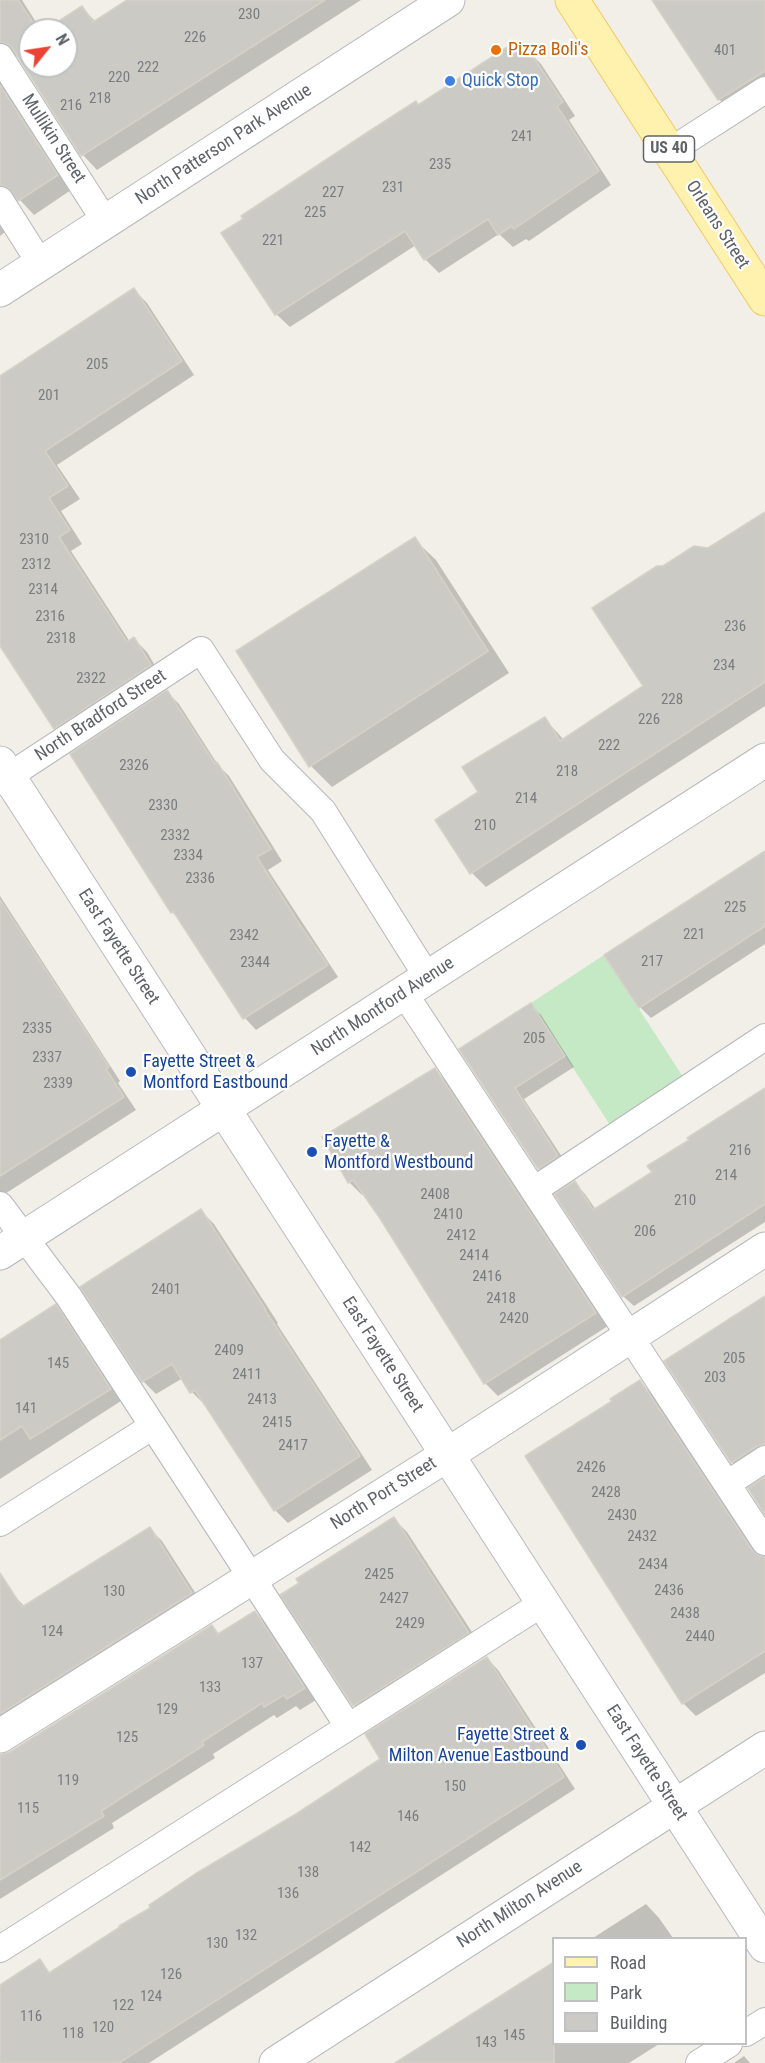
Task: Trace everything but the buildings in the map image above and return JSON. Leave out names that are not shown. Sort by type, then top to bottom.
[{"type":"main road","name":"Orleans Street","points":[[572,0],[764,294]]},
{"type":"street","name":"North Patterson Park Avenue","points":[[0,290],[448,0]]},
{"type":"street","name":"North Montford Avenue","points":[[12,1245],[765,760]]},
{"type":"street","name":"East Fayette Street","points":[[3,774],[224,1109],[765,1946]]},
{"type":"street","name":"North Port Street","points":[[0,1736],[447,1455],[765,1249]]},
{"type":"street","name":"North Milton Avenue","points":[[276,2063],[765,1748]]},
{"type":"lane","name":"Mullikin Street","points":[[0,57],[105,221]]},
{"type":"lane","points":[[670,151],[765,90]]},
{"type":"lane","points":[[0,200],[40,263]]},
{"type":"lane","name":"North Bradford Street","points":[[3,774],[201,650],[272,760],[323,812],[416,985]]},
{"type":"lane","points":[[416,985],[534,1190],[765,1542]]},
{"type":"lane","points":[[534,1190],[765,1037]]},
{"type":"lane","points":[[0,1205],[12,1245],[69,1298],[348,1726]]},
{"type":"lane","points":[[0,1523],[153,1426]]},
{"type":"lane","points":[[727,1484],[765,1459]]},
{"type":"lane","points":[[0,1948],[543,1603]]},
{"type":"lane","points":[[747,2032],[765,2020]]},
{"type":"lane","points":[[699,2063],[726,2045]]},
{"type":"green space","points":[[604,955],[685,1080],[612,1128],[531,1003]]},
{"type":"place","name":"Pizza Boli's","points":[[496,50]]},
{"type":"place","name":"Quick Stop","points":[[450,81]]},
{"type":"place","name":"Fayette Street & Montford Eastbound","points":[[131,1072]]},
{"type":"place","name":"Fayette & Montford Westbound","points":[[312,1152]]},
{"type":"place","name":"Fayette Street & Milton Avenue Eastbound","points":[[581,1745]]}]
